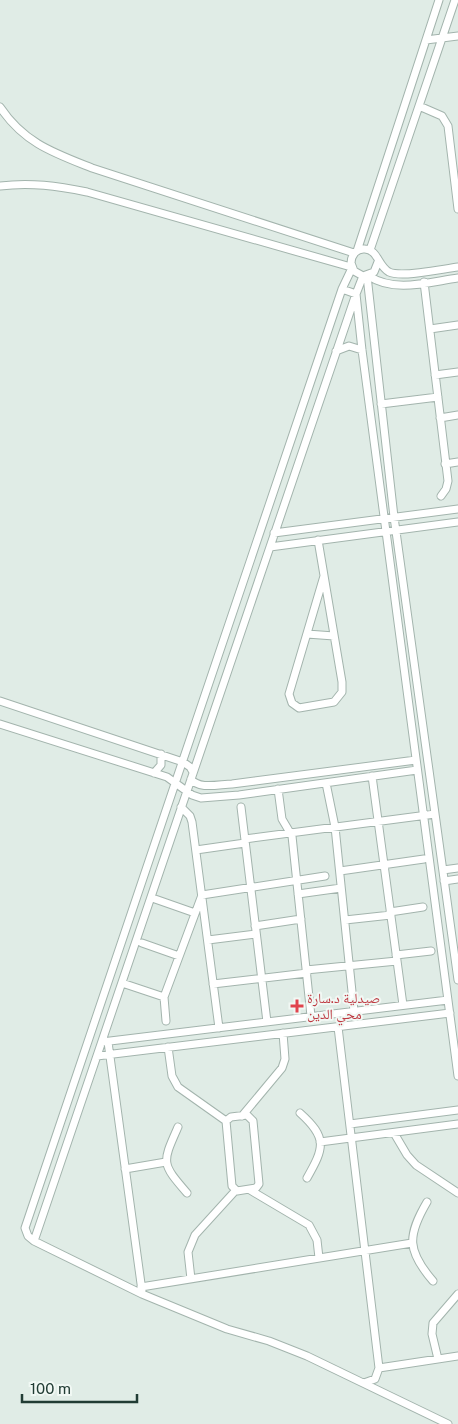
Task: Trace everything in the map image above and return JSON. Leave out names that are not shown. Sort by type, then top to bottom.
[{"type":"street","points":[[439,0],[356,252],[351,260],[351,268],[26,1224],[26,1232],[34,1241],[227,1329],[269,1341],[307,1356],[448,1424]]},
{"type":"street","points":[[370,250],[455,0]]},
{"type":"street","points":[[426,40],[458,36]]},
{"type":"street","points":[[419,106],[438,113],[446,121],[454,148],[458,209]]},
{"type":"street","points":[[0,107],[12,124],[26,136],[54,153],[92,168],[356,252],[361,249],[370,250],[377,257],[378,262],[383,268],[398,274],[458,267]]},
{"type":"street","points":[[0,186],[26,183],[58,186],[87,192],[351,268],[356,274],[386,284],[397,286],[458,278]]},
{"type":"street","points":[[34,1241],[97,1056],[105,1042],[145,914],[356,294],[366,276],[377,268],[378,262]]},
{"type":"street","points":[[397,286],[398,274]]},
{"type":"street","points":[[366,276],[394,518],[444,881],[454,928],[458,980]]},
{"type":"street","points":[[424,282],[448,481],[446,489],[441,496]]},
{"type":"street","points":[[370,299],[373,290],[386,284]]},
{"type":"street","points":[[342,290],[356,294]]},
{"type":"street","points":[[356,294],[373,436],[458,1072]]},
{"type":"street","points":[[430,329],[458,325]]},
{"type":"street","points":[[336,351],[349,346],[362,350]]},
{"type":"street","points":[[435,375],[458,372]]},
{"type":"street","points":[[381,404],[438,397]]},
{"type":"street","points":[[440,418],[458,415]]},
{"type":"street","points":[[296,428],[308,433]]},
{"type":"street","points":[[373,436],[384,434]]},
{"type":"street","points":[[446,464],[458,462]]},
{"type":"street","points":[[274,533],[458,509]]},
{"type":"street","points":[[270,547],[458,522]]},
{"type":"street","points":[[318,540],[324,576],[334,636],[342,688],[340,696],[334,702],[304,708],[295,706],[289,694],[324,576]]},
{"type":"street","points":[[227,632],[239,636]]},
{"type":"street","points":[[307,634],[334,636]]},
{"type":"street","points":[[403,658],[413,656]]},
{"type":"street","points":[[0,701],[182,762],[190,766],[193,783],[204,785],[238,783],[416,760]]},
{"type":"street","points":[[0,724],[167,777],[192,795],[201,798],[239,795],[417,770]]},
{"type":"street","points":[[154,773],[161,765],[161,754]]},
{"type":"street","points":[[372,776],[403,1005]]},
{"type":"street","points":[[238,783],[239,795]]},
{"type":"street","points":[[326,783],[335,827],[354,1011]]},
{"type":"street","points":[[278,789],[282,819],[292,836],[311,1016]]},
{"type":"street","points":[[181,807],[190,816],[192,822],[219,1028]]},
{"type":"street","points":[[241,807],[267,1022]]},
{"type":"street","points":[[196,850],[290,833],[435,814]]},
{"type":"street","points":[[340,871],[424,859]]},
{"type":"street","points":[[443,870],[458,868]]},
{"type":"street","points":[[202,894],[325,876]]},
{"type":"street","points":[[444,881],[458,879]]},
{"type":"street","points":[[298,894],[341,888]]},
{"type":"street","points":[[166,1021],[164,997],[202,894]]},
{"type":"street","points":[[155,899],[195,913]]},
{"type":"street","points":[[345,920],[423,907]]},
{"type":"street","points":[[132,910],[145,914]]},
{"type":"street","points":[[208,940],[301,919]]},
{"type":"street","points":[[439,930],[454,928]]},
{"type":"street","points":[[142,942],[179,956]]},
{"type":"street","points":[[213,984],[350,966],[430,951]]},
{"type":"street","points":[[122,983],[164,997]]},
{"type":"street","points":[[105,1042],[448,1000]]},
{"type":"street","points":[[97,1056],[450,1013]]},
{"type":"street","points":[[338,1026],[379,1368],[375,1378],[364,1383]]},
{"type":"street","points":[[199,1030],[200,1043]]},
{"type":"street","points":[[242,1116],[282,1068],[284,1059],[283,1033]]},
{"type":"street","points":[[105,1042],[109,1054],[142,1290]]},
{"type":"street","points":[[168,1047],[172,1076],[178,1086],[226,1122],[232,1186],[236,1190]]},
{"type":"street","points":[[350,1124],[458,1110]]},
{"type":"street","points":[[300,1113],[314,1126],[320,1142],[318,1160],[307,1178]]},
{"type":"street","points":[[191,1279],[188,1252],[195,1234],[236,1190],[256,1188],[259,1184],[253,1121],[249,1116],[242,1116],[231,1117],[226,1122]]},
{"type":"street","points":[[320,1142],[458,1124]]},
{"type":"street","points":[[178,1127],[169,1145],[166,1162],[173,1179],[186,1193]]},
{"type":"street","points":[[394,1132],[407,1155],[416,1165],[458,1193]]},
{"type":"street","points":[[125,1168],[166,1162]]},
{"type":"street","points":[[250,1189],[309,1225],[316,1240],[318,1258]]},
{"type":"street","points":[[428,1202],[414,1229],[412,1243],[416,1258],[433,1281]]},
{"type":"street","points":[[142,1290],[191,1279],[412,1243]]},
{"type":"street","points":[[438,1359],[432,1334],[433,1323],[458,1294]]},
{"type":"street","points":[[379,1368],[458,1356]]},
{"type":"place","name":"صيدلية د.سارة محي الدين","points":[[297,1006]]}]
